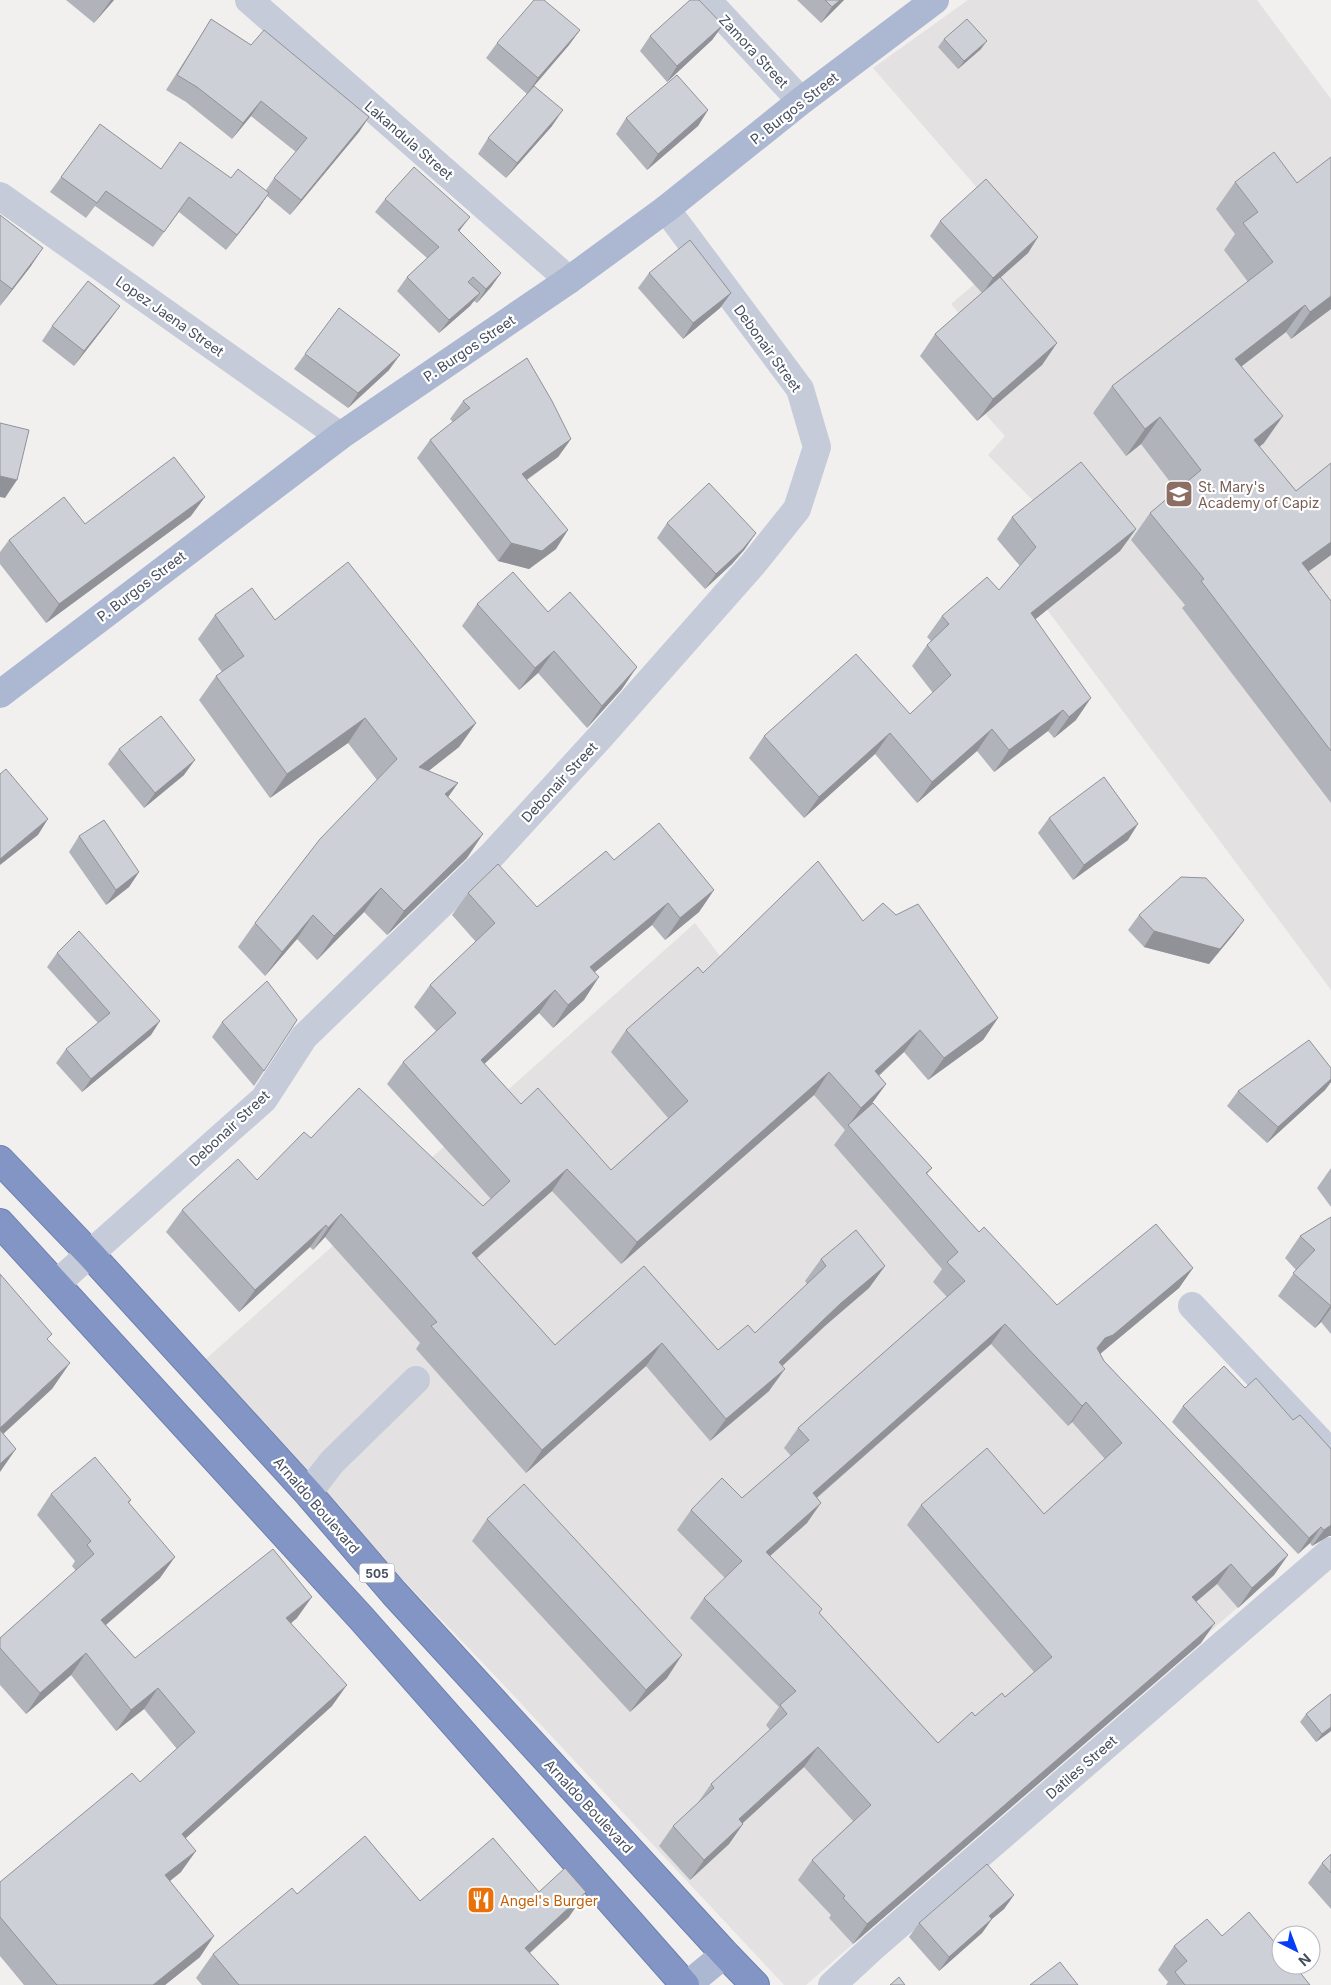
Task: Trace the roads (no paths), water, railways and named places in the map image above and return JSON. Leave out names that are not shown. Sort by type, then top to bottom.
[{"type":"highway","name":"Arnaldo Boulevard","points":[[0,1160],[90,1254],[308,1493],[400,1600],[755,1985]]},
{"type":"highway","points":[[0,1223],[362,1619],[686,1985]]},
{"type":"main road","name":"P. Burgos Street","points":[[0,694],[340,436],[569,280],[666,209],[801,101],[936,0]]},
{"type":"main road","points":[[686,1985],[725,1954]]},
{"type":"street","name":"Lakandula Street","points":[[249,0],[569,280]]},
{"type":"street","name":"Zamora Street","points":[[707,0],[801,101]]},
{"type":"street","name":"Lopez Jaena Street","points":[[0,196],[340,436]]},
{"type":"street","name":"Debonair Street","points":[[56,1284],[264,1099],[304,1037],[493,854],[621,714],[752,564],[797,509],[816,447],[800,389],[666,209]]},
{"type":"street","points":[[1192,1306],[1331,1453]]},
{"type":"street","points":[[308,1493],[332,1462],[416,1380]]},
{"type":"street","name":"Datiles Street","points":[[832,1985],[1292,1571],[1331,1551]]},
{"type":"place","name":"St. Mary's Academy of Capiz","points":[[1179,494]]},
{"type":"place","name":"Angel's Burger","points":[[481,1900]]}]
